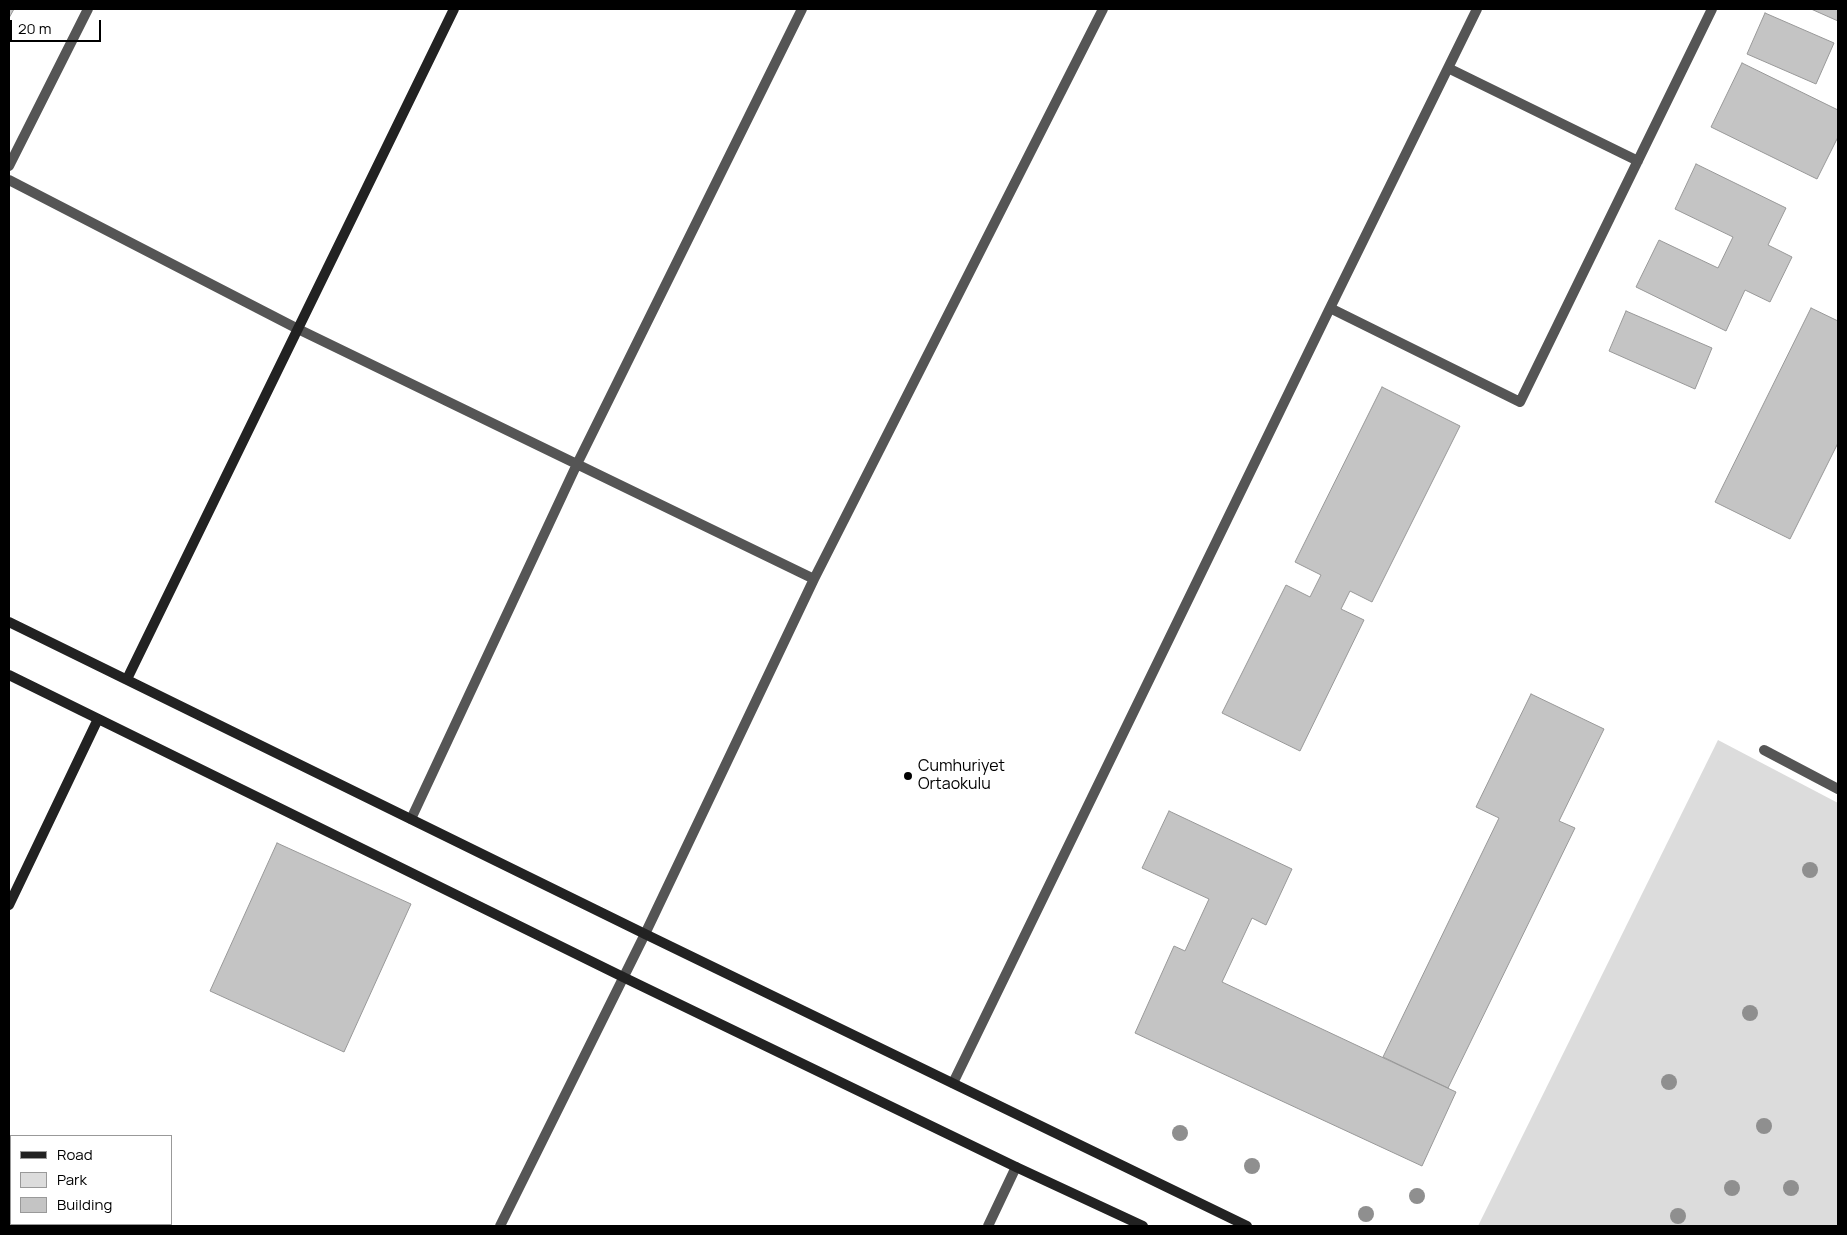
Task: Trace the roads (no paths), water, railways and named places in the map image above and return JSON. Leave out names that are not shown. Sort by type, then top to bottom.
[{"type":"main road","points":[[127,679],[454,9]]},
{"type":"main road","points":[[9,622],[411,820],[1248,1226]]},
{"type":"main road","points":[[9,675],[623,977],[1016,1167],[1143,1226]]},
{"type":"main road","points":[[9,905],[98,718]]},
{"type":"street","points":[[9,166],[88,9]]},
{"type":"street","points":[[411,820],[577,464],[802,9]]},
{"type":"street","points":[[500,1226],[645,934],[814,579],[1103,9]]},
{"type":"street","points":[[953,1083],[1477,9]]},
{"type":"street","points":[[1330,308],[1520,402],[1712,9]]},
{"type":"street","points":[[1448,68],[1638,161]]},
{"type":"street","points":[[9,180],[298,329],[814,579]]},
{"type":"street","points":[[1764,750],[1838,789]]},
{"type":"street","points":[[988,1226],[1016,1167]]},
{"type":"place","name":"Cumhuriyet Ortaokulu","points":[[908,776]]}]
